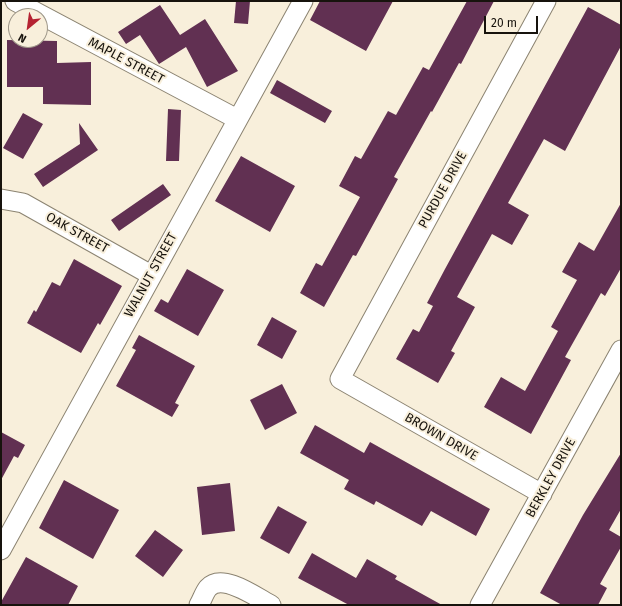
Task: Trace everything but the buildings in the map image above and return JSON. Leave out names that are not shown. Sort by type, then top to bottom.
[{"type":"street","name":"MAPLE STREET","points":[[15,1],[237,119]]},
{"type":"street","name":"WALNUT STREET","points":[[1,550],[302,1]]},
{"type":"street","name":"PURDUE DRIVE","points":[[340,379],[546,1]]},
{"type":"street","name":"OAK STREET","points":[[1,199],[23,203],[151,275]]},
{"type":"street","name":"BERKLEY DRIVE","points":[[480,605],[621,350]]},
{"type":"street","name":"BROWN DRIVE","points":[[340,379],[542,494]]},
{"type":"street","points":[[199,605],[208,588],[217,583],[230,583],[270,605]]}]
